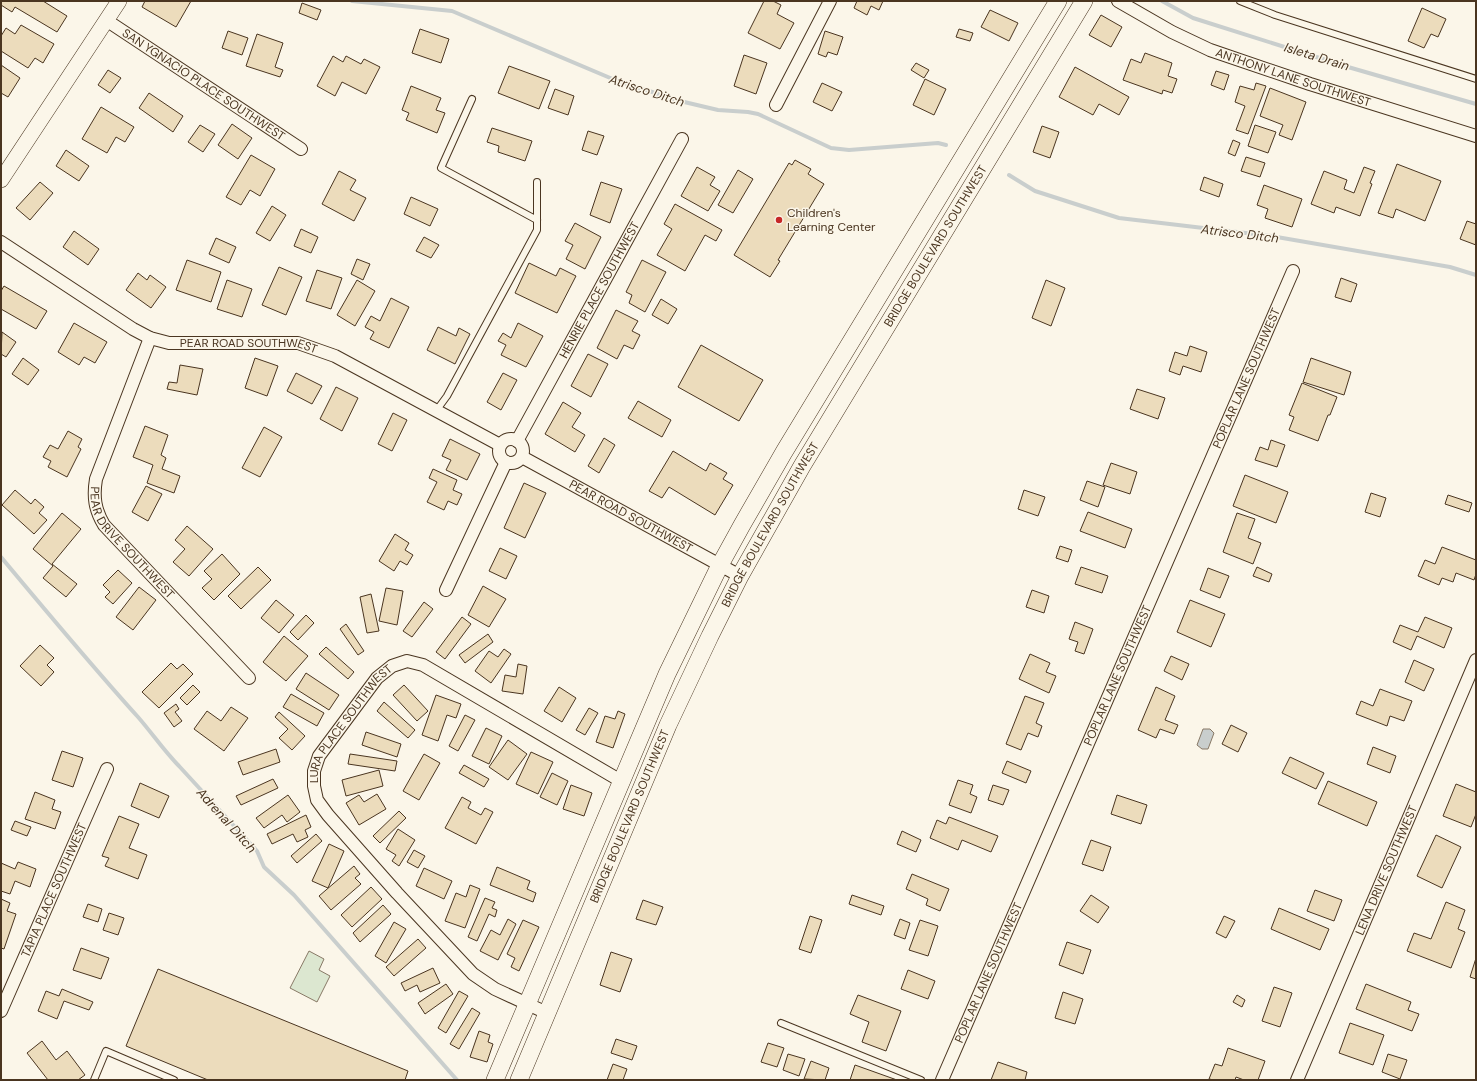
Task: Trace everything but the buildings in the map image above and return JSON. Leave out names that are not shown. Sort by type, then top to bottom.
[{"type":"main road","name":"BRIDGE BOULEVARD SOUTHWEST","points":[[495,1080],[667,674],[720,565],[788,445],[1058,1]]},
{"type":"main road","name":"BRIDGE BOULEVARD SOUTHWEST","points":[[519,1080],[668,725],[740,576],[806,460],[1084,1]]},
{"type":"street","points":[[2,178],[119,1]]},
{"type":"street","points":[[776,105],[830,1]]},
{"type":"street","name":"ANTHONY LANE SOUTHWEST","points":[[1118,1],[1172,32],[1210,50],[1310,84],[1476,136]]},
{"type":"street","name":"SAN YGNACIO PLACE SOUTHWEST","points":[[106,20],[301,149]]},
{"type":"street","name":"HENRIE PLACE SOUTHWEST","points":[[517,441],[682,139]]},
{"type":"street","name":"PEAR ROAD SOUTHWEST","points":[[1,242],[133,329],[150,338],[169,343],[189,344],[298,343],[335,356],[500,445]]},
{"type":"street","name":"POPLAR LANE SOUTHWEST","points":[[942,1080],[1293,271]]},
{"type":"street","name":"PEAR DRIVE SOUTHWEST","points":[[150,338],[96,479],[94,502],[104,525],[249,678]]},
{"type":"street","points":[[514,439],[517,441],[522,446],[522,457],[514,463],[506,462],[500,457],[500,445],[506,440],[514,439]]},
{"type":"street","name":"PEAR ROAD SOUTHWEST","points":[[522,457],[740,576]]},
{"type":"street","points":[[446,590],[506,462]]},
{"type":"street","name":"LENA DRIVE SOUTHWEST","points":[[1297,1080],[1476,660]]},
{"type":"street","name":"LURA PLACE SOUTHWEST","points":[[547,1013],[495,989],[473,974],[397,893],[328,815],[317,800],[314,786],[314,771],[319,756],[377,678],[392,666],[407,661],[423,665],[621,781]]},
{"type":"street","name":"TAPIA PLACE SOUTHWEST","points":[[1,1011],[107,770]]},
{"type":"lane","points":[[1240,1],[1275,15],[1476,79]]},
{"type":"lane","points":[[472,99],[441,168],[537,220]]},
{"type":"lane","points":[[436,411],[447,396],[537,230],[536,182]]},
{"type":"lane","points":[[781,1023],[921,1080]]},
{"type":"lane","points":[[94,1080],[106,1051],[174,1080]]},
{"type":"green space","points":[[309,951],[324,959],[319,970],[330,976],[317,1002],[290,988]]},
{"type":"shaded area","points":[[1203,729],[1210,729],[1214,733],[1208,749],[1202,749],[1197,745]]},
{"type":"waterway","name":"Atrisco Ditch","points":[[352,1],[452,11],[615,80],[680,101],[718,110],[758,114],[831,148],[849,150],[938,143],[946,145]]},
{"type":"waterway","name":"Isleta Drain","points":[[1162,1],[1193,18],[1348,67],[1476,104]]},
{"type":"waterway","name":"Atrisco Ditch","points":[[1009,175],[1035,191],[1119,218],[1271,236],[1450,267],[1476,275]]},
{"type":"waterway","name":"Adrenal Ditch","points":[[1,557],[168,754],[257,851],[264,867],[294,895],[457,1080]]},
{"type":"place","name":"Children's Learning Center","points":[[779,220]]}]
